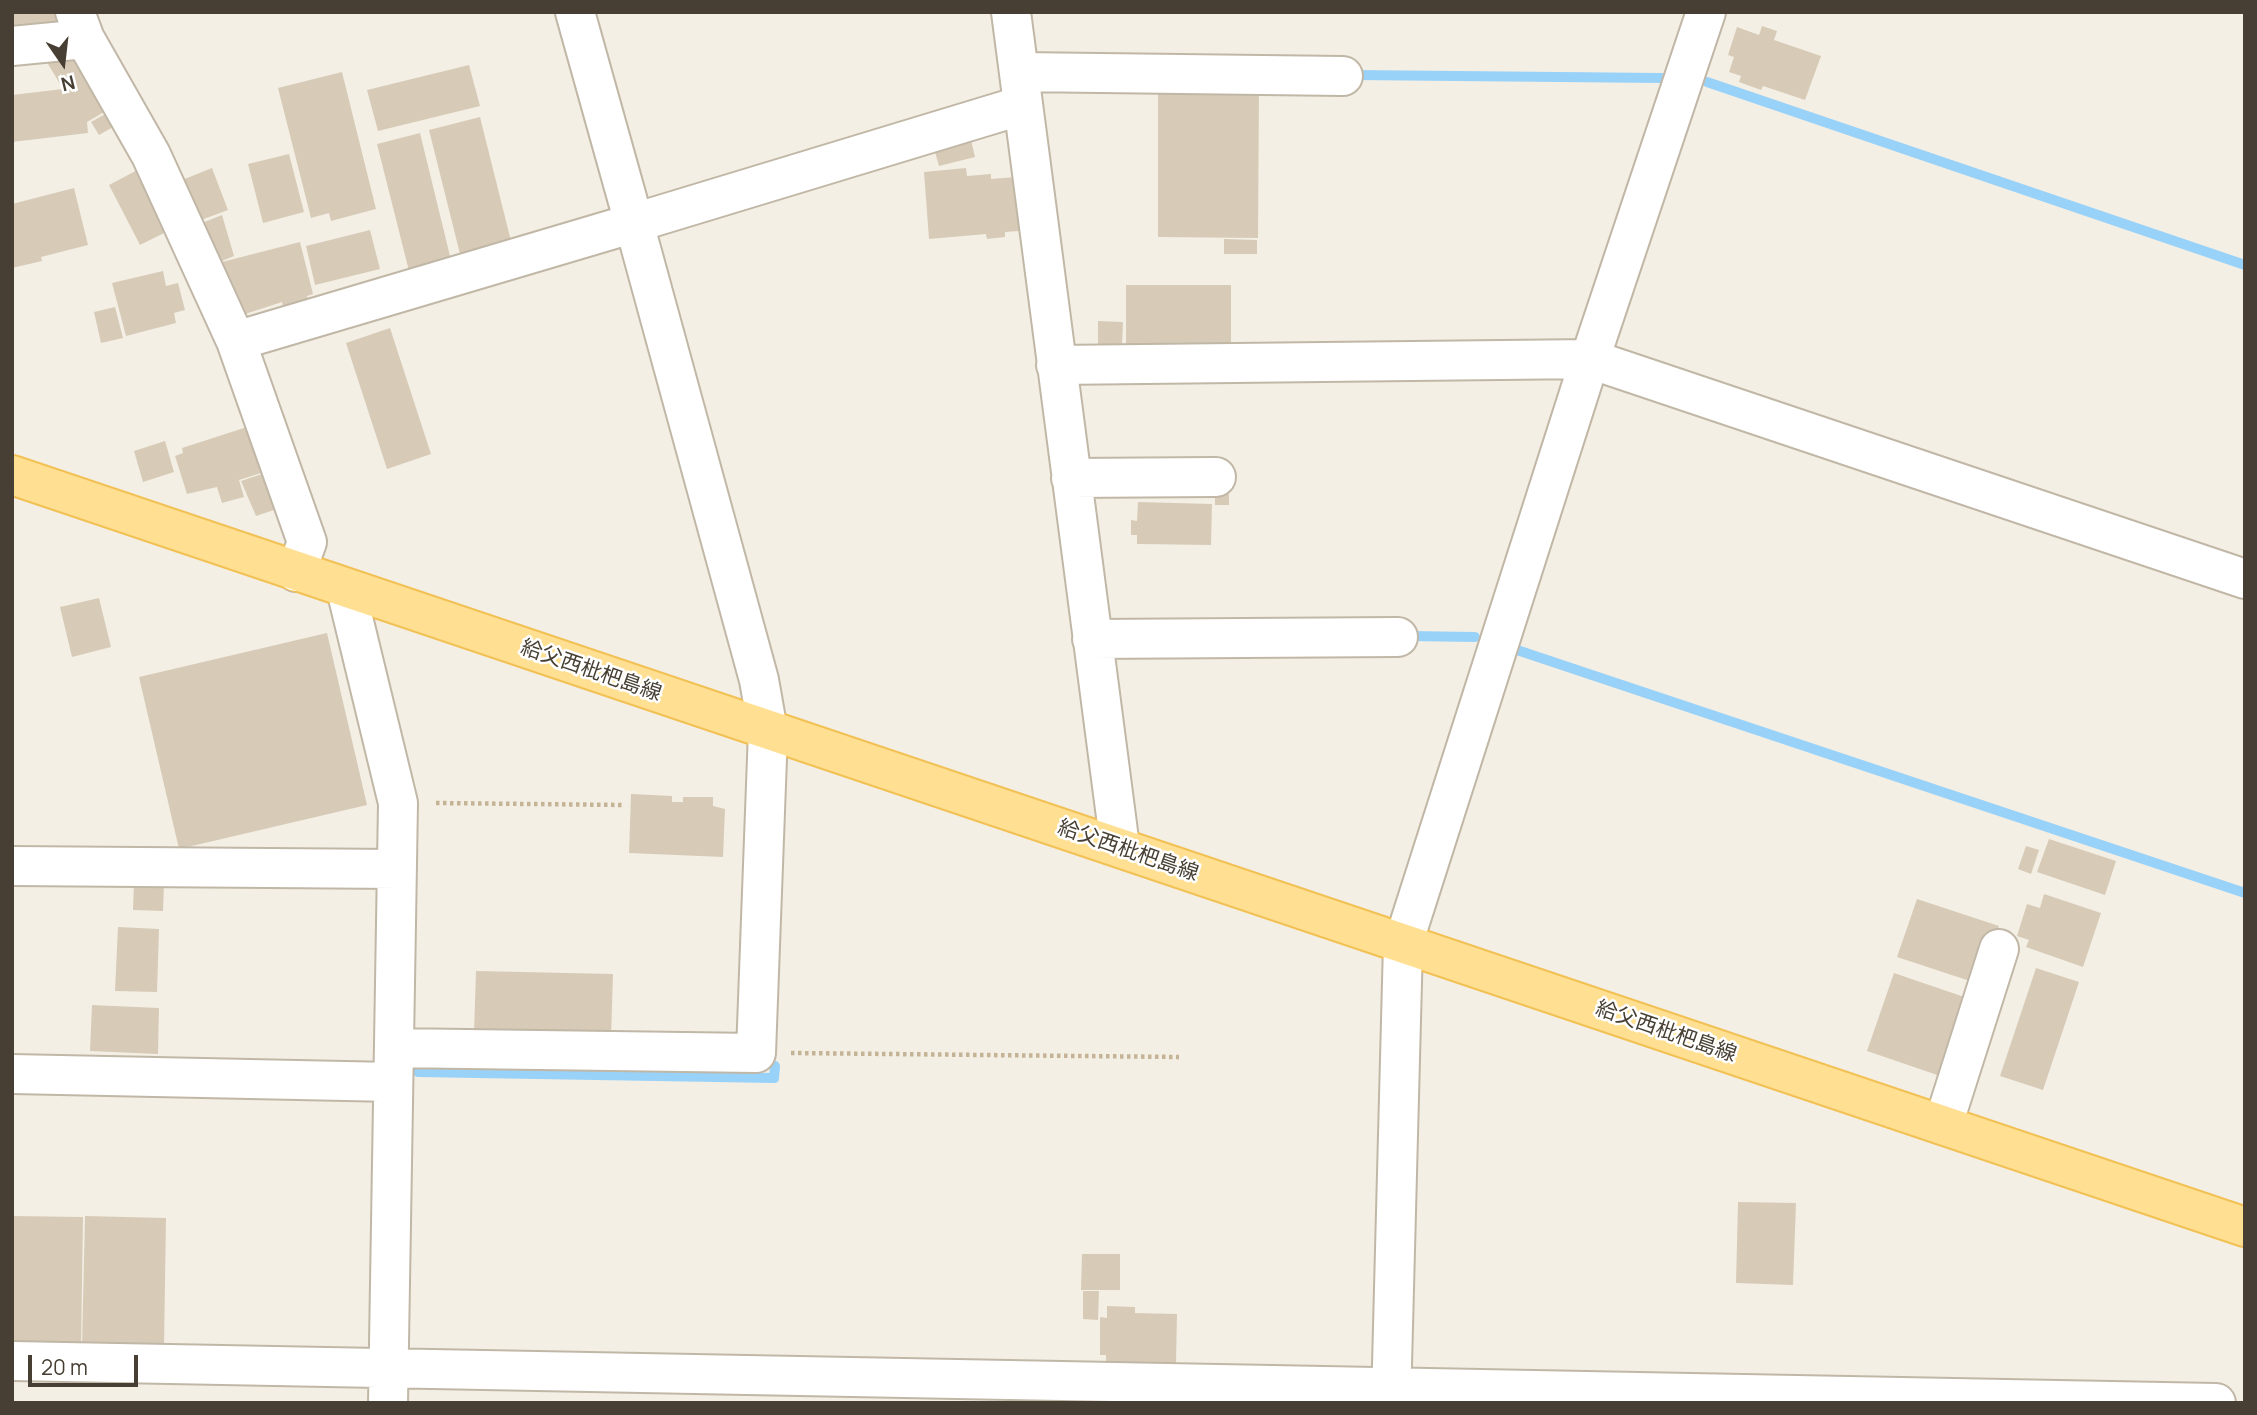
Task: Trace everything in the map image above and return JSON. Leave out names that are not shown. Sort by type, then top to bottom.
[{"type":"main road","name":"給父西枇杷島線","points":[[12,475],[2245,1227]]},
{"type":"street","points":[[12,1074],[393,1065],[756,1052],[768,731],[759,680],[575,12]]},
{"type":"street","points":[[1011,12],[1120,847]]},
{"type":"street","points":[[1391,1396],[1403,944],[1590,359],[1706,12]]},
{"type":"street","points":[[12,46],[80,25],[151,155],[236,341],[307,542],[296,572]]},
{"type":"street","points":[[236,341],[634,223],[1021,89],[1343,76]]},
{"type":"street","points":[[1056,365],[1590,359],[2245,579]]},
{"type":"street","points":[[1071,478],[1216,477]]},
{"type":"street","points":[[346,589],[398,803],[388,1385]]},
{"type":"street","points":[[1092,639],[1398,637]]},
{"type":"street","points":[[12,866],[397,869]]},
{"type":"street","points":[[1943,1125],[2000,948]]},
{"type":"street","points":[[12,1361],[388,1385],[2216,1403]]},
{"type":"path","points":[[398,803],[624,805]]},
{"type":"path","points":[[756,1052],[1179,1057]]},
{"type":"building","points":[[12,12],[61,12],[62,25],[12,33]]},
{"type":"building","points":[[1762,26],[1777,31],[1774,40],[1821,56],[1805,100],[1763,86],[1761,90],[1739,82],[1741,76],[1729,72],[1734,57],[1728,55],[1737,27],[1759,35]]},
{"type":"building","points":[[80,45],[116,105],[87,122],[88,133],[12,142],[12,95],[63,89],[48,64],[46,51]]},
{"type":"building","points":[[469,65],[480,106],[378,131],[367,90]]},
{"type":"building","points":[[342,72],[376,209],[331,221],[329,213],[311,218],[278,88]]},
{"type":"building","points":[[1158,88],[1259,89],[1258,238],[1158,237]]},
{"type":"building","points":[[114,109],[122,122],[99,135],[91,122]]},
{"type":"building","points":[[480,117],[512,245],[461,258],[429,130]]},
{"type":"building","points":[[420,133],[451,260],[409,271],[377,144]]},
{"type":"building","points":[[970,136],[975,157],[939,166],[933,145]]},
{"type":"building","points":[[289,154],[304,212],[263,223],[248,164]]},
{"type":"building","points":[[145,166],[176,227],[140,245],[109,185]]},
{"type":"building","points":[[212,168],[228,210],[193,223],[177,182]]},
{"type":"building","points":[[966,168],[967,176],[991,174],[991,179],[1015,177],[1019,231],[1005,232],[1005,237],[987,239],[986,234],[929,239],[924,172]]},
{"type":"building","points":[[74,188],[88,245],[41,257],[42,261],[12,268],[12,204]]},
{"type":"building","points":[[222,215],[234,256],[212,265],[197,225]]},
{"type":"building","points":[[370,230],[380,269],[315,285],[306,246]]},
{"type":"building","points":[[1224,239],[1257,240],[1257,254],[1224,254]]},
{"type":"building","points":[[300,242],[313,294],[307,296],[309,303],[284,309],[282,302],[236,317],[222,262]]},
{"type":"building","points":[[163,271],[166,286],[178,283],[185,310],[174,313],[176,323],[126,336],[112,283]]},
{"type":"building","points":[[1126,285],[1231,285],[1231,346],[1126,345]]},
{"type":"building","points":[[115,307],[123,338],[101,343],[94,312]]},
{"type":"building","points":[[1098,321],[1123,322],[1122,345],[1098,344]]},
{"type":"building","points":[[390,328],[431,454],[387,469],[346,343]]},
{"type":"building","points":[[247,427],[261,473],[239,480],[244,497],[222,503],[217,487],[187,494],[175,456],[183,453],[182,448]]},
{"type":"building","points":[[165,441],[174,472],[143,482],[134,451]]},
{"type":"building","points":[[271,471],[283,507],[256,516],[241,481]]},
{"type":"building","points":[[1215,494],[1229,494],[1229,505],[1215,505]]},
{"type":"building","points":[[1138,502],[1212,504],[1211,545],[1137,544],[1137,535],[1131,535],[1131,520],[1137,521]]},
{"type":"building","points":[[99,598],[111,647],[72,657],[60,607]]},
{"type":"building","points":[[327,633],[367,805],[179,849],[139,677]]},
{"type":"building","points":[[631,794],[672,796],[672,802],[683,802],[683,797],[713,797],[713,806],[725,809],[723,857],[629,853]]},
{"type":"building","points":[[2049,839],[2116,861],[2105,895],[2037,872]]},
{"type":"building","points":[[2026,846],[2039,850],[2031,874],[2018,869]]},
{"type":"building","points":[[134,881],[164,883],[163,911],[133,910]]},
{"type":"building","points":[[2044,894],[2101,913],[2083,967],[2026,947],[2029,940],[2017,936],[2027,904],[2040,908]]},
{"type":"building","points":[[1917,899],[1999,926],[1979,984],[1897,957]]},
{"type":"building","points":[[118,927],[159,929],[157,992],[115,991]]},
{"type":"building","points":[[2036,968],[2079,982],[2043,1090],[2000,1076]]},
{"type":"building","points":[[476,971],[613,974],[611,1037],[474,1033]]},
{"type":"building","points":[[1894,973],[1973,1000],[1946,1078],[1867,1051]]},
{"type":"building","points":[[92,1005],[159,1008],[158,1054],[90,1051]]},
{"type":"building","points":[[1738,1202],[1796,1203],[1793,1285],[1736,1283]]},
{"type":"building","points":[[12,1216],[83,1217],[81,1346],[12,1345]]},
{"type":"building","points":[[85,1216],[166,1218],[164,1347],[82,1346]]},
{"type":"building","points":[[1082,1254],[1120,1254],[1120,1290],[1081,1290]]},
{"type":"building","points":[[1083,1291],[1099,1291],[1098,1320],[1083,1319]]},
{"type":"building","points":[[1107,1306],[1135,1307],[1135,1313],[1177,1314],[1176,1363],[1106,1362],[1106,1355],[1100,1355],[1100,1317],[1107,1318]]},
{"type":"waterway","points":[[1353,75],[1662,78]]},
{"type":"waterway","points":[[1707,82],[2245,265]]},
{"type":"waterway","points":[[1408,636],[1475,637]]},
{"type":"waterway","points":[[1514,649],[2245,893]]},
{"type":"waterway","points":[[418,1072],[774,1078],[775,1066]]}]
